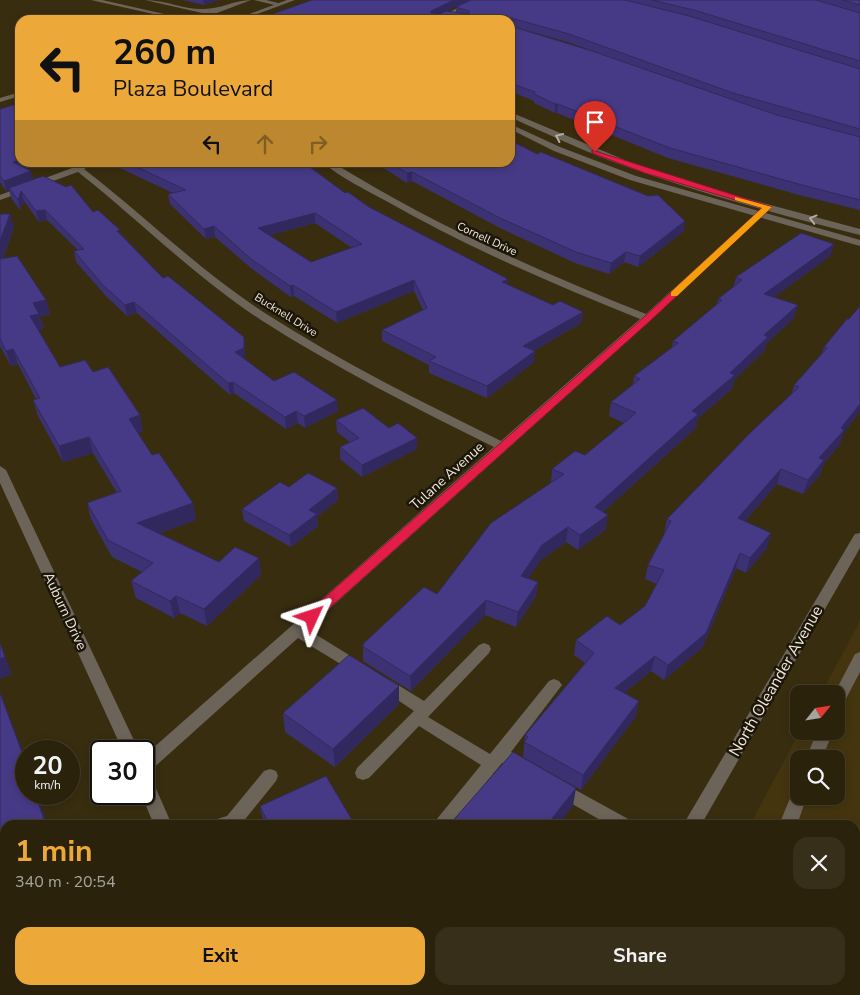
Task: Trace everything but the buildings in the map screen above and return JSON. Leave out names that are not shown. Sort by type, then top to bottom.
[{"type":"street","points":[[94,0],[164,15]]},
{"type":"street","points":[[148,0],[202,11],[224,9]]},
{"type":"street","points":[[205,15],[248,0]]},
{"type":"street","points":[[258,0],[279,4]]},
{"type":"street","points":[[249,15],[292,0]]},
{"type":"street","points":[[447,15],[479,0]]},
{"type":"street","points":[[0,100],[15,96]]},
{"type":"street","points":[[515,116],[577,145],[647,172],[860,243]]},
{"type":"street","points":[[515,128],[558,149],[633,178],[764,212],[860,232]]},
{"type":"street","points":[[0,198],[84,167]]},
{"type":"street","name":"Cornell Drive","points":[[334,167],[448,233],[557,283],[647,318]]},
{"type":"street","name":"Bucknell Drive","points":[[79,169],[125,204],[200,271],[264,317],[380,386],[503,447]]},
{"type":"street","name":"Tulane Avenue","points":[[155,756],[764,212]]},
{"type":"street","name":"Auburn Drive","points":[[0,470],[126,740]]},
{"type":"street","name":"North Oleander Avenue","points":[[695,820],[860,537]]},
{"type":"street","points":[[297,630],[422,714],[496,759],[533,773]]},
{"type":"street","points":[[363,773],[484,649]]},
{"type":"street","points":[[845,687],[860,658]]},
{"type":"street","points":[[445,820],[554,685]]},
{"type":"street","points":[[232,820],[270,776]]},
{"type":"street","points":[[549,782],[615,820]]},
{"type":"street","points":[[155,805],[161,820]]},
{"type":"street","points":[[790,820],[796,805]]},
{"type":"shaded area","points":[[860,621],[860,820],[753,820],[795,740],[845,740],[845,685],[826,685]]},
{"type":"slow traffic","points":[[674,294],[768,207],[738,198]]},
{"type":"route","points":[[312,617],[647,318],[768,207],[647,172],[595,152]]}]
